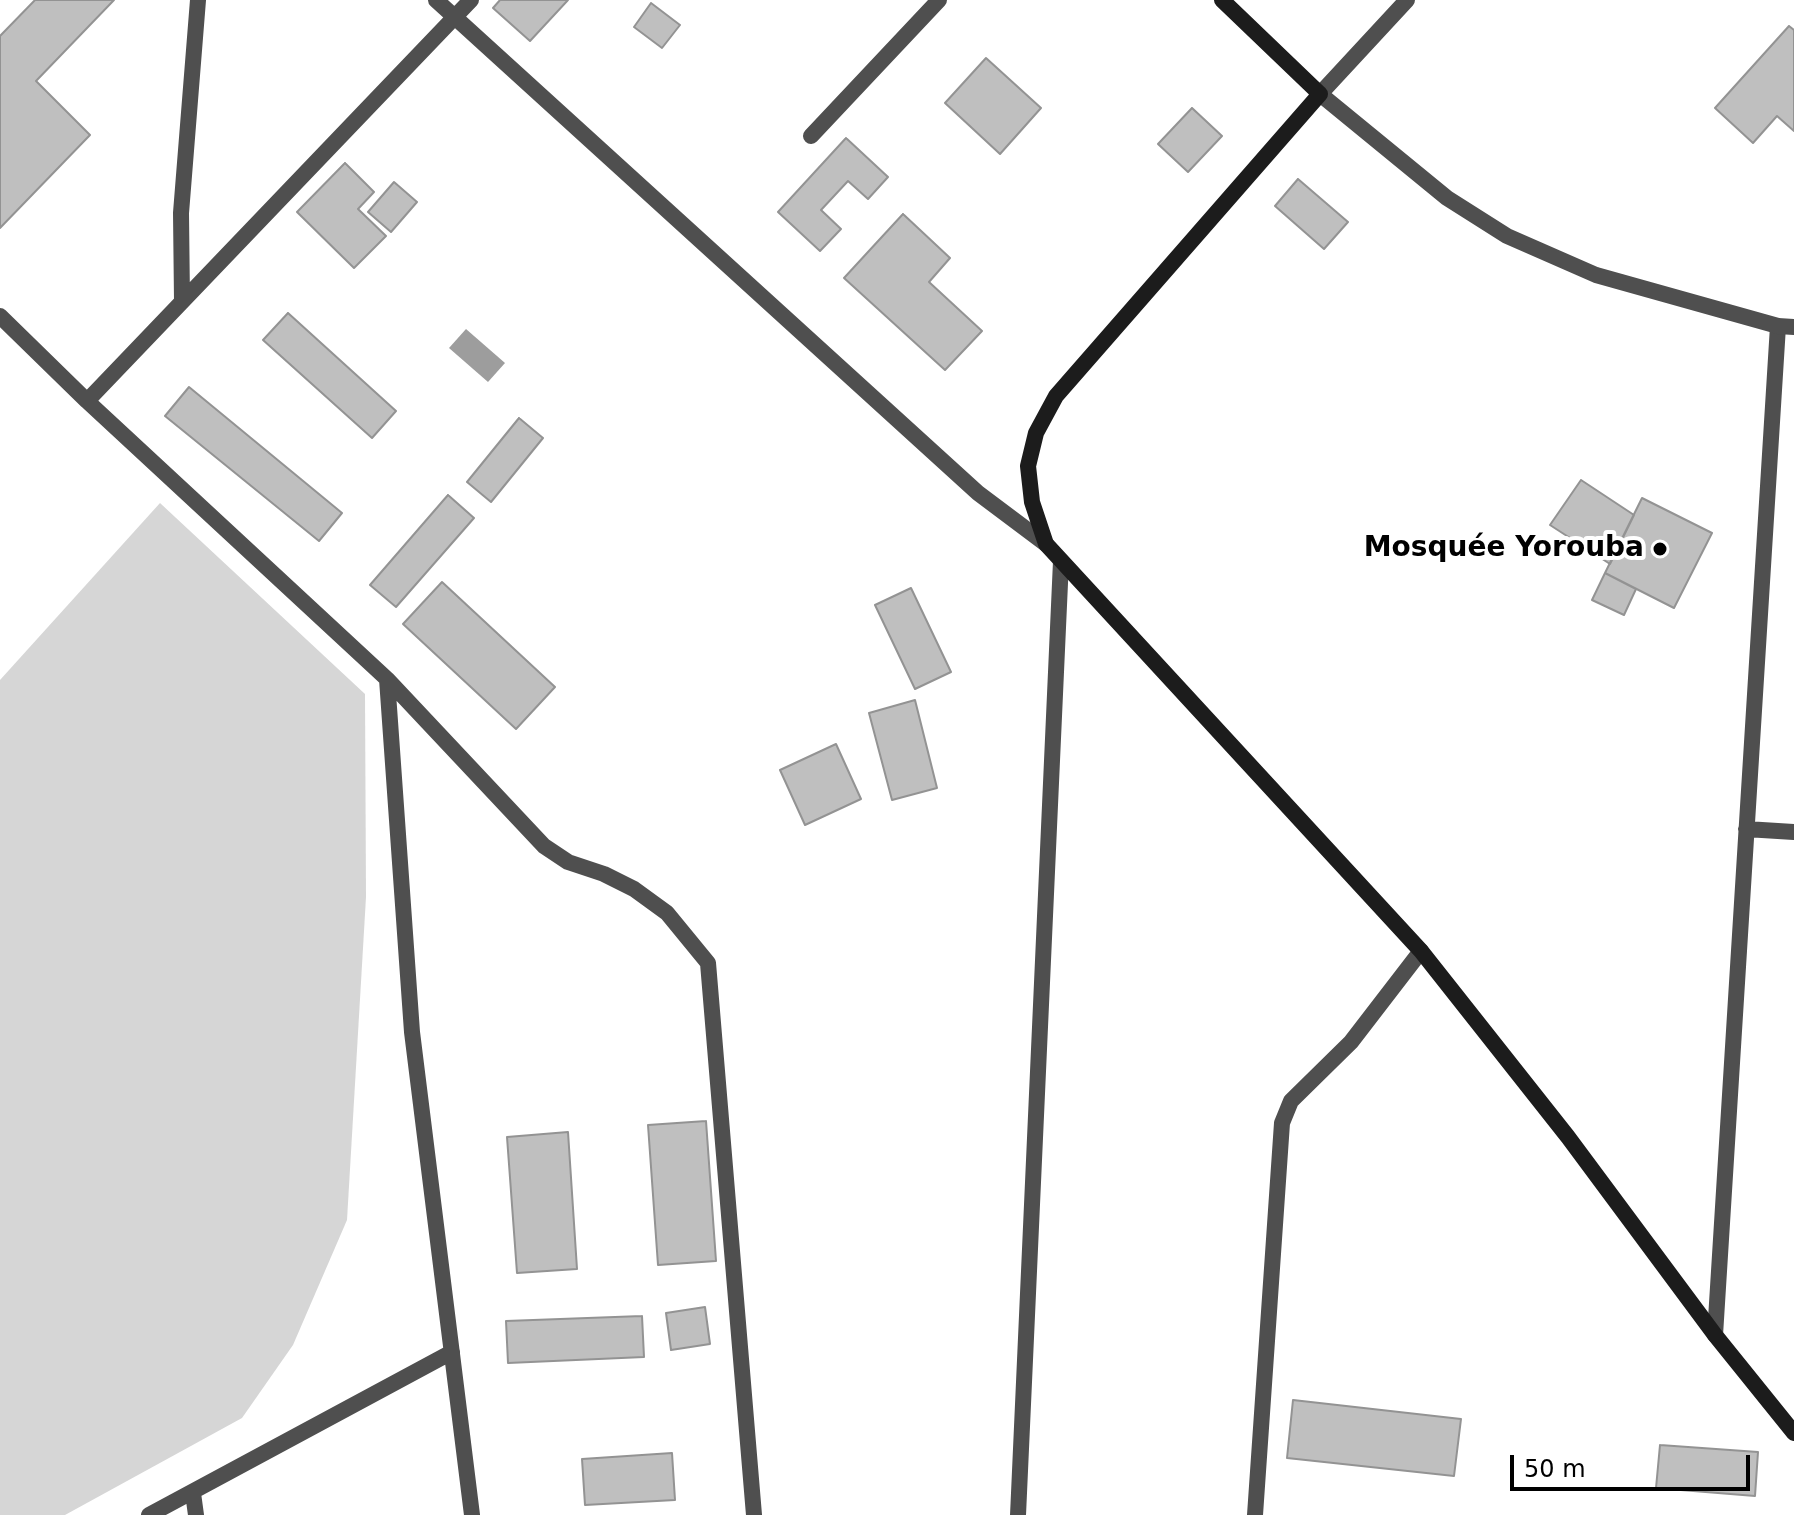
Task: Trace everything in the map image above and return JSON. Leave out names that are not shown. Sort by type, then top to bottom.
[{"type":"main road","points":[[1222,0],[1320,94],[1056,396],[1036,433],[1028,466],[1032,502],[1046,544],[1421,951],[1568,1137],[1715,1335],[1794,1433]]},
{"type":"street","points":[[182,301],[181,213],[198,0]]},
{"type":"street","points":[[436,0],[967,483],[1046,544]]},
{"type":"street","points":[[87,401],[471,0]]},
{"type":"street","points":[[811,136],[939,0]]},
{"type":"street","points":[[1407,0],[1320,94],[1447,198],[1507,236],[1596,275],[1786,327],[1746,829],[1715,1335]]},
{"type":"street","points":[[0,316],[87,401],[387,679],[544,846],[568,862],[604,874],[634,889],[667,913],[708,963],[754,1515]]},
{"type":"street","points":[[1018,1515],[1061,561]]},
{"type":"street","points":[[387,679],[412,1032],[472,1515]]},
{"type":"street","points":[[1746,829],[1794,832]]},
{"type":"street","points":[[1255,1515],[1282,1123],[1291,1101],[1351,1042],[1421,951]]},
{"type":"street","points":[[149,1515],[452,1352]]},
{"type":"street","points":[[193,1493],[196,1515]]},
{"type":"shaded area","points":[[466,329],[505,363],[488,382],[449,348]]},
{"type":"shaded area","points":[[160,503],[365,694],[366,897],[347,1220],[293,1345],[242,1418],[65,1515],[0,1515],[0,680]]},
{"type":"building","points":[[35,0],[114,0],[36,81],[90,135],[0,228],[0,36]]},
{"type":"building","points":[[500,0],[568,0],[530,41],[493,8]]},
{"type":"building","points":[[651,3],[680,25],[662,48],[634,27]]},
{"type":"building","points":[[1789,26],[1794,30],[1794,131],[1777,116],[1753,143],[1715,108]]},
{"type":"building","points":[[986,58],[1041,108],[1000,154],[945,103]]},
{"type":"building","points":[[1192,108],[1222,136],[1188,172],[1158,144]]},
{"type":"building","points":[[846,138],[888,177],[868,199],[848,181],[821,210],[841,229],[820,251],[778,212]]},
{"type":"building","points":[[345,163],[374,192],[358,209],[386,236],[354,268],[297,212]]},
{"type":"building","points":[[1298,179],[1348,222],[1324,249],[1275,206]]},
{"type":"building","points":[[394,182],[417,202],[391,232],[368,212]]},
{"type":"building","points":[[903,214],[950,258],[929,282],[982,331],[945,370],[844,278]]},
{"type":"building","points":[[288,313],[396,411],[372,438],[263,340]]},
{"type":"building","points":[[189,387],[342,513],[319,541],[165,416]]},
{"type":"building","points":[[519,418],[543,438],[491,502],[467,482]]},
{"type":"building","points":[[1581,480],[1634,515],[1610,564],[1550,525]]},
{"type":"building","points":[[448,495],[474,518],[396,607],[370,585]]},
{"type":"building","name":"Mosquée Yorouba","points":[[1642,498],[1712,533],[1674,608],[1605,573]]},
{"type":"building","points":[[1605,573],[1636,589],[1624,615],[1592,600]]},
{"type":"building","points":[[442,582],[555,687],[516,729],[403,624]]},
{"type":"building","points":[[911,588],[951,672],[915,689],[875,605]]},
{"type":"building","points":[[915,700],[937,788],[892,800],[869,713]]},
{"type":"building","points":[[836,744],[861,799],[805,825],[780,770]]},
{"type":"building","points":[[706,1121],[716,1261],[658,1265],[648,1125]]},
{"type":"building","points":[[568,1132],[577,1269],[517,1273],[507,1137]]},
{"type":"building","points":[[705,1307],[710,1344],[671,1350],[666,1313]]},
{"type":"building","points":[[642,1316],[644,1357],[508,1363],[506,1321]]},
{"type":"building","points":[[1293,1400],[1461,1419],[1454,1476],[1287,1458]]},
{"type":"building","points":[[1660,1445],[1758,1452],[1755,1496],[1656,1488]]},
{"type":"building","points":[[672,1453],[675,1500],[585,1505],[582,1459]]},
{"type":"place","name":"Mosquée Yorouba","points":[[1660,549]]}]
